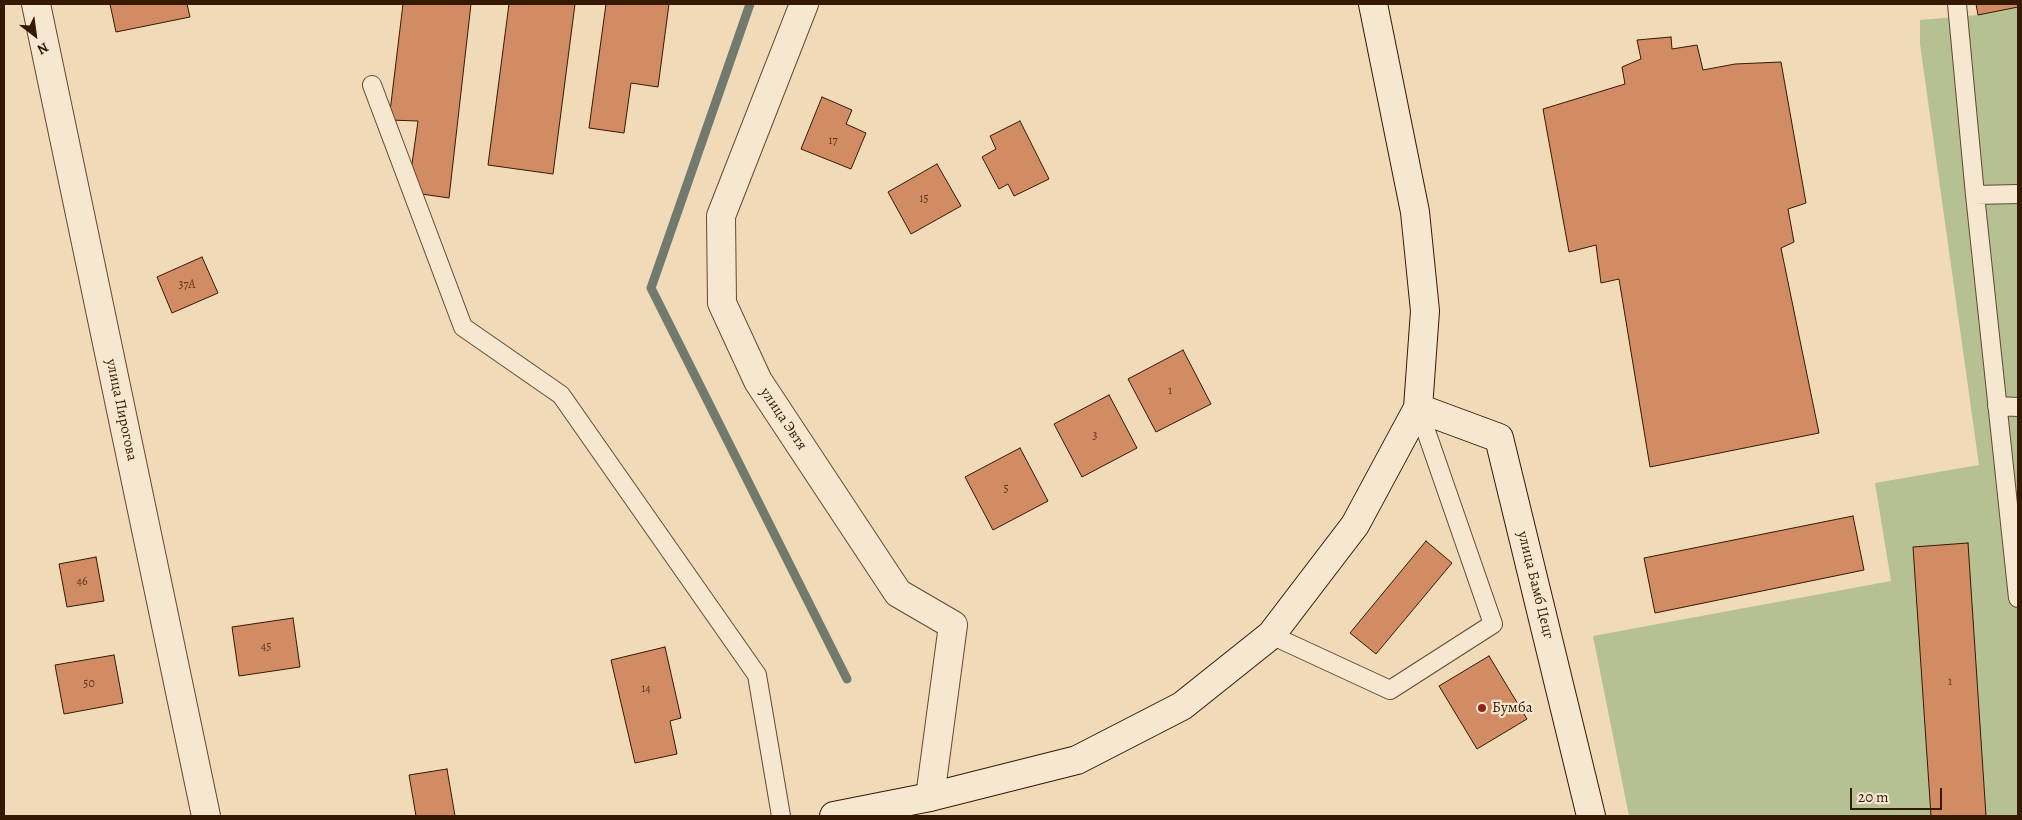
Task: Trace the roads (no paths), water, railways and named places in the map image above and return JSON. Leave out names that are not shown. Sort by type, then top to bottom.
[{"type":"street","name":"улица Пирогова","points":[[36,4],[206,816]]},
{"type":"street","name":"улица Эвтя","points":[[804,4],[721,216],[722,303],[758,381],[898,593],[953,625],[930,797]]},
{"type":"street","points":[[834,816],[930,797],[1078,760],[1182,706],[1272,635],[1355,525],[1418,408],[1426,311],[1415,212],[1374,4]]},
{"type":"street","name":"улица Бамб Цецг","points":[[1418,408],[1499,438],[1591,816]]},
{"type":"lane","points":[[1958,4],[1974,195],[2018,598]]},
{"type":"lane","points":[[372,86],[463,327],[561,395],[757,675],[781,816]]},
{"type":"lane","points":[[1974,195],[2018,194]]},
{"type":"lane","points":[[1998,406],[2018,407]]},
{"type":"lane","points":[[1272,635],[1390,690],[1493,624],[1418,408]]},
{"type":"waterway","points":[[750,4],[651,288],[847,679]]},
{"type":"place","name":"Бумба","points":[[1482,708]]}]
